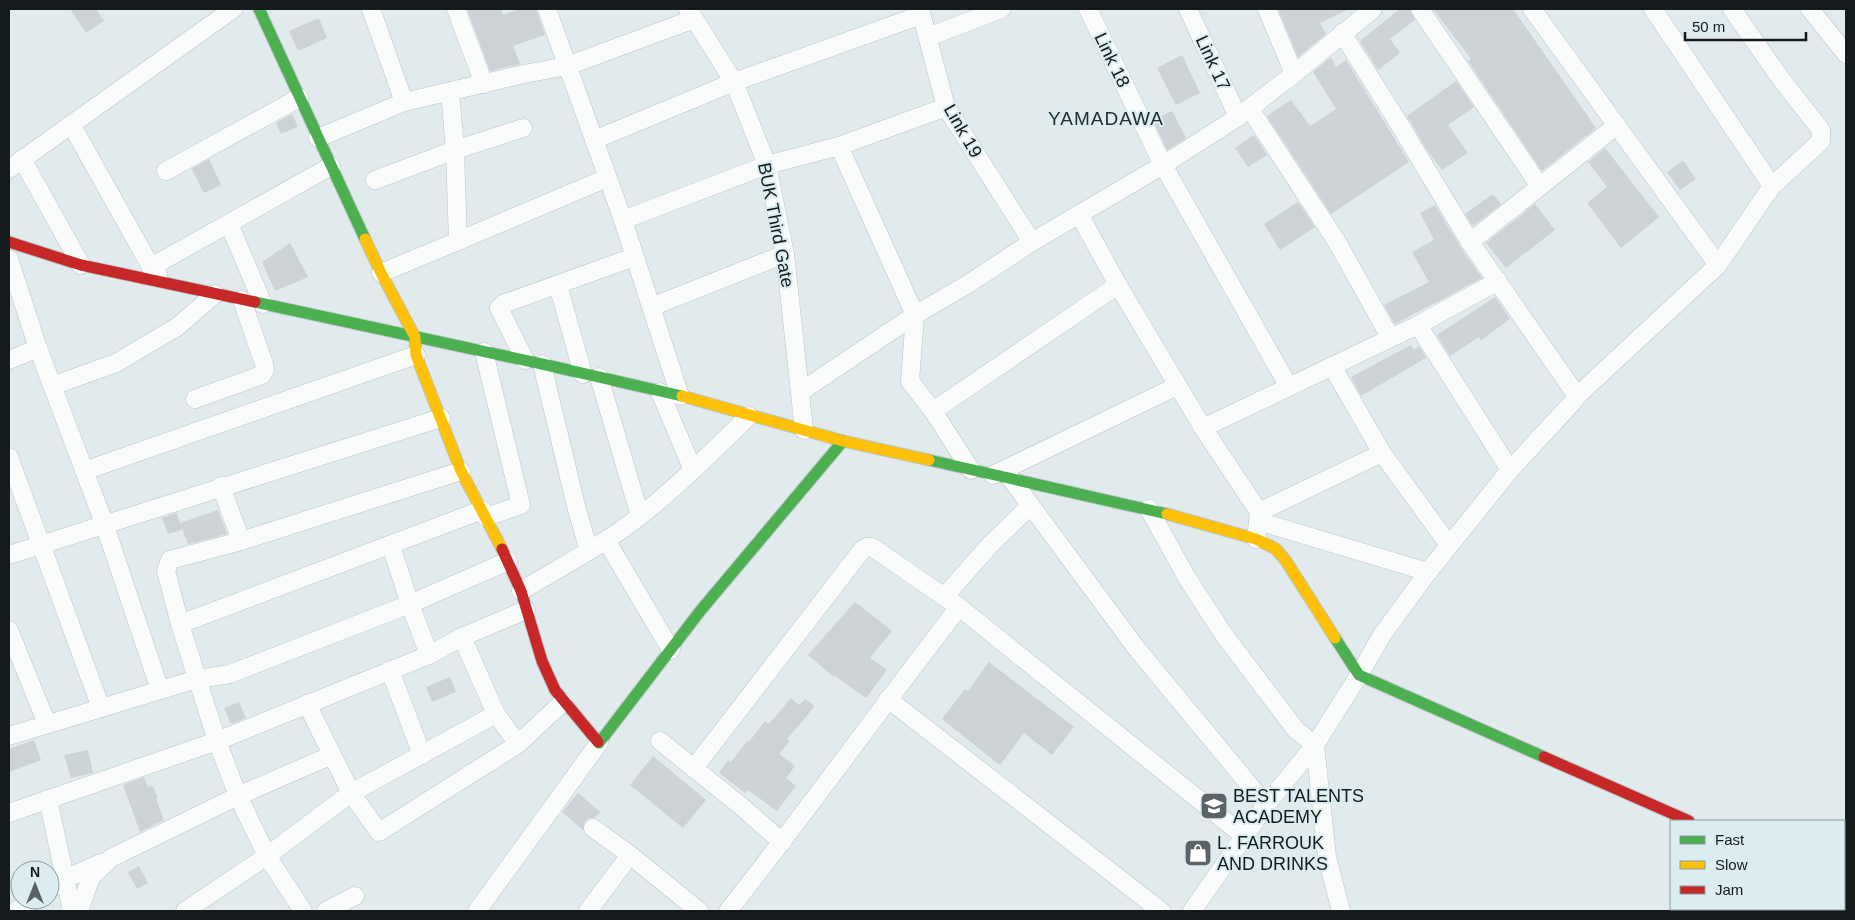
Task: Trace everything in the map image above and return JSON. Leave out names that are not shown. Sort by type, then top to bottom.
[{"type":"street","points":[[81,265],[16,164],[234,9]]},
{"type":"street","points":[[259,9],[381,273],[415,337],[416,355],[462,471],[508,561],[521,591],[542,661],[555,690],[563,702],[599,743]]},
{"type":"street","points":[[371,9],[404,102]]},
{"type":"street","points":[[456,9],[484,84]]},
{"type":"street","points":[[547,9],[622,220],[680,396]]},
{"type":"street","points":[[928,37],[1001,9]]},
{"type":"street","name":"Link 18","points":[[1088,9],[1163,164],[1289,387]]},
{"type":"street","name":"Link 17","points":[[1188,9],[1244,113],[1337,242],[1390,337]]},
{"type":"street","points":[[1267,9],[1294,74]]},
{"type":"street","points":[[800,392],[915,315],[1244,113],[1373,9]]},
{"type":"street","points":[[1420,9],[1539,185]]},
{"type":"street","points":[[1532,9],[1718,265]]},
{"type":"street","points":[[1653,9],[1772,186]]},
{"type":"street","points":[[1192,911],[1266,805],[1315,745],[1382,635],[1428,572],[1510,470],[1577,396],[1718,265],[1772,186],[1821,141],[1821,130],[1781,79],[1732,9]]},
{"type":"street","points":[[1810,9],[1846,54]]},
{"type":"street","points":[[594,140],[734,82],[921,12]]},
{"type":"street","name":"Link 19","points":[[921,12],[946,107],[1032,242]]},
{"type":"street","points":[[318,138],[404,102],[567,66],[691,14]]},
{"type":"street","name":"BUK Third Gate","points":[[691,14],[734,82],[767,165],[785,254],[804,430]]},
{"type":"street","points":[[1342,33],[1396,117],[1470,242],[1577,396]]},
{"type":"street","points":[[450,91],[455,150],[458,241]]},
{"type":"street","points":[[166,171],[299,98]]},
{"type":"street","points":[[622,220],[767,165],[839,146],[946,107]]},
{"type":"street","points":[[71,124],[151,268],[165,283]]},
{"type":"street","points":[[1470,242],[1539,185],[1617,125]]},
{"type":"street","points":[[375,180],[455,150],[522,128]]},
{"type":"street","points":[[839,146],[915,315],[910,381],[933,411],[971,470]]},
{"type":"street","points":[[151,268],[331,166]]},
{"type":"street","points":[[381,273],[607,178]]},
{"type":"street","points":[[1079,214],[1177,386],[1259,516],[1428,572]]},
{"type":"street","points":[[229,224],[263,304]]},
{"type":"street","points":[[9,242],[81,265],[534,362],[680,396],[843,441],[1148,509],[1256,538],[1276,549],[1286,561],[1359,674],[1688,820]]},
{"type":"street","points":[[651,307],[785,254]]},
{"type":"street","points":[[589,551],[534,362],[499,308],[503,304],[634,257]]},
{"type":"street","points":[[9,259],[38,348],[104,523],[160,690]]},
{"type":"street","points":[[1203,428],[1418,325],[1498,281]]},
{"type":"street","points":[[558,285],[640,516]]},
{"type":"street","points":[[933,411],[1118,285]]},
{"type":"street","points":[[52,386],[116,363],[177,327],[215,294]]},
{"type":"street","points":[[195,399],[262,375],[265,370],[242,300]]},
{"type":"street","points":[[1418,325],[1510,470]]},
{"type":"street","points":[[9,360],[38,348]]},
{"type":"street","points":[[180,624],[391,546],[484,514],[522,505],[484,352]]},
{"type":"street","points":[[84,471],[416,355]]},
{"type":"street","points":[[1332,366],[1382,453],[1449,545]]},
{"type":"street","points":[[993,475],[1177,386]]},
{"type":"street","points":[[660,392],[693,470]]},
{"type":"street","points":[[521,591],[589,551],[640,516],[693,470],[749,416]]},
{"type":"street","points":[[9,554],[441,418]]},
{"type":"street","points":[[476,911],[599,743],[701,610],[843,441]]},
{"type":"street","points":[[1259,516],[1382,453]]},
{"type":"street","points":[[9,457],[101,708]]},
{"type":"street","points":[[302,911],[267,856],[238,796],[217,741],[197,679],[166,570],[170,560],[241,541],[462,471]]},
{"type":"street","points":[[1011,479],[1137,649],[1266,805]]},
{"type":"street","points":[[221,486],[241,541]]},
{"type":"street","points":[[944,597],[989,546],[1030,506]]},
{"type":"street","points":[[1148,509],[1187,578],[1224,635],[1296,730],[1315,745],[1327,857],[1341,911]]},
{"type":"street","points":[[1256,538],[1259,516]]},
{"type":"street","points":[[606,540],[671,650]]},
{"type":"street","points":[[391,546],[429,655]]},
{"type":"street","points":[[694,768],[866,547],[872,547],[959,607],[1244,836]]},
{"type":"street","points":[[9,736],[197,679],[230,674],[410,604],[508,561]]},
{"type":"street","points":[[728,911],[959,607]]},
{"type":"street","points":[[9,813],[217,741],[429,655],[462,637],[526,610]]},
{"type":"street","points":[[9,630],[47,724]]},
{"type":"street","points":[[462,637],[496,714],[518,744]]},
{"type":"street","points":[[390,670],[422,755]]},
{"type":"street","points":[[888,698],[1161,911]]},
{"type":"street","points":[[307,704],[351,793],[379,832],[518,744],[563,702]]},
{"type":"street","points":[[185,911],[267,856],[351,793],[496,714]]},
{"type":"street","points":[[660,741],[782,842]]},
{"type":"street","points":[[60,882],[238,796],[332,755]]},
{"type":"street","points":[[48,799],[72,911]]},
{"type":"street","points":[[592,828],[630,854],[699,911]]},
{"type":"street","points":[[588,911],[630,854]]},
{"type":"street","points":[[79,911],[92,877],[111,858]]},
{"type":"street","points":[[326,911],[355,896]]},
{"type":"building","points":[[70,9],[96,9],[104,21],[86,33]]},
{"type":"building","points":[[467,9],[501,9],[503,15],[520,9],[536,9],[545,35],[513,46],[520,64],[490,71]]},
{"type":"building","points":[[1278,9],[1349,9],[1320,23],[1326,34],[1298,57]]},
{"type":"building","points":[[1400,9],[1410,9],[1415,20],[1390,39],[1400,53],[1378,70],[1360,41]]},
{"type":"building","points":[[1433,9],[1513,9],[1596,128],[1542,171],[1468,61],[1471,59]]},
{"type":"building","points":[[319,18],[327,38],[298,51],[289,31]]},
{"type":"building","points":[[1182,55],[1200,93],[1176,105],[1157,68]]},
{"type":"building","points":[[1331,57],[1336,67],[1346,60],[1409,162],[1331,214],[1267,116],[1291,100],[1310,126],[1336,109],[1313,72]]},
{"type":"building","points":[[1456,81],[1474,107],[1448,125],[1468,153],[1442,170],[1427,150],[1407,116]]},
{"type":"building","points":[[1172,111],[1186,138],[1167,150],[1153,120]]},
{"type":"building","points":[[292,114],[298,127],[281,134],[276,123]]},
{"type":"building","points":[[1254,135],[1267,155],[1248,167],[1235,148]]},
{"type":"building","points":[[1605,148],[1659,217],[1621,248],[1587,203],[1607,187],[1588,162]]},
{"type":"building","points":[[209,159],[221,185],[204,193],[192,169]]},
{"type":"building","points":[[1683,160],[1696,179],[1680,190],[1667,172]]},
{"type":"building","points":[[1493,194],[1501,204],[1473,226],[1465,214]]},
{"type":"building","points":[[1298,202],[1315,227],[1280,250],[1264,224]]},
{"type":"building","points":[[1535,204],[1555,230],[1506,268],[1486,243]]},
{"type":"building","points":[[1435,205],[1482,278],[1395,324],[1384,305],[1429,282],[1412,252],[1434,240],[1420,213]]},
{"type":"building","points":[[290,243],[308,277],[275,291],[262,262]]},
{"type":"building","points":[[1495,297],[1510,319],[1481,340],[1479,337],[1450,356],[1437,335]]},
{"type":"building","points":[[1411,345],[1414,350],[1419,346],[1426,358],[1361,396],[1351,377]]},
{"type":"building","points":[[218,510],[227,534],[188,544],[180,523]]},
{"type":"building","points":[[177,513],[182,530],[168,534],[162,518]]},
{"type":"building","points":[[855,602],[892,631],[870,658],[887,670],[866,698],[834,677],[808,655]]},
{"type":"building","points":[[989,662],[1074,727],[1052,755],[1024,733],[1000,765],[942,719],[965,689],[968,691]]},
{"type":"building","points":[[450,677],[456,692],[432,702],[426,687]]},
{"type":"building","points":[[791,698],[799,705],[805,699],[815,706],[787,739],[790,741],[779,754],[795,766],[786,778],[796,786],[777,811],[748,790],[745,793],[719,773],[728,760],[731,762],[747,741],[749,742],[765,721],[769,724]]},
{"type":"building","points":[[239,702],[246,718],[231,724],[224,708]]},
{"type":"building","points":[[34,740],[41,760],[9,772],[9,749]]},
{"type":"building","points":[[88,750],[93,773],[71,778],[64,755]]},
{"type":"building","points":[[653,756],[706,800],[683,828],[630,785]]},
{"type":"building","points":[[144,777],[148,787],[153,786],[164,820],[140,832],[123,785]]},
{"type":"building","points":[[578,793],[600,812],[595,818],[589,818],[585,821],[583,830],[562,812]]},
{"type":"building","points":[[139,866],[148,883],[137,889],[128,872]]},
{"type":"traffic: fast","points":[[259,9],[365,239]]},
{"type":"traffic: fast","points":[[255,302],[682,396]]},
{"type":"traffic: fast","points":[[598,742],[701,610],[843,441]]},
{"type":"traffic: fast","points":[[929,460],[1167,514]]},
{"type":"traffic: fast","points":[[1335,638],[1359,675],[1544,757]]},
{"type":"traffic: slow","points":[[365,239],[415,337],[416,355],[461,471],[502,549]]},
{"type":"traffic: slow","points":[[682,396],[843,441],[929,460]]},
{"type":"traffic: slow","points":[[1167,514],[1256,539],[1276,549],[1286,561],[1335,638]]},
{"type":"traffic: jam","points":[[9,242],[81,265],[255,302]]},
{"type":"traffic: jam","points":[[502,549],[521,591],[542,661],[555,690],[598,742]]},
{"type":"traffic: jam","points":[[1544,757],[1687,820]]},
{"type":"place","name":"BEST TALENTS ACADEMY","points":[[1214,806]]},
{"type":"place","name":"L. FARROUK AND DRINKS","points":[[1198,853]]},
{"type":"district","name":"YAMADAWA","points":[[1106,118]]}]
